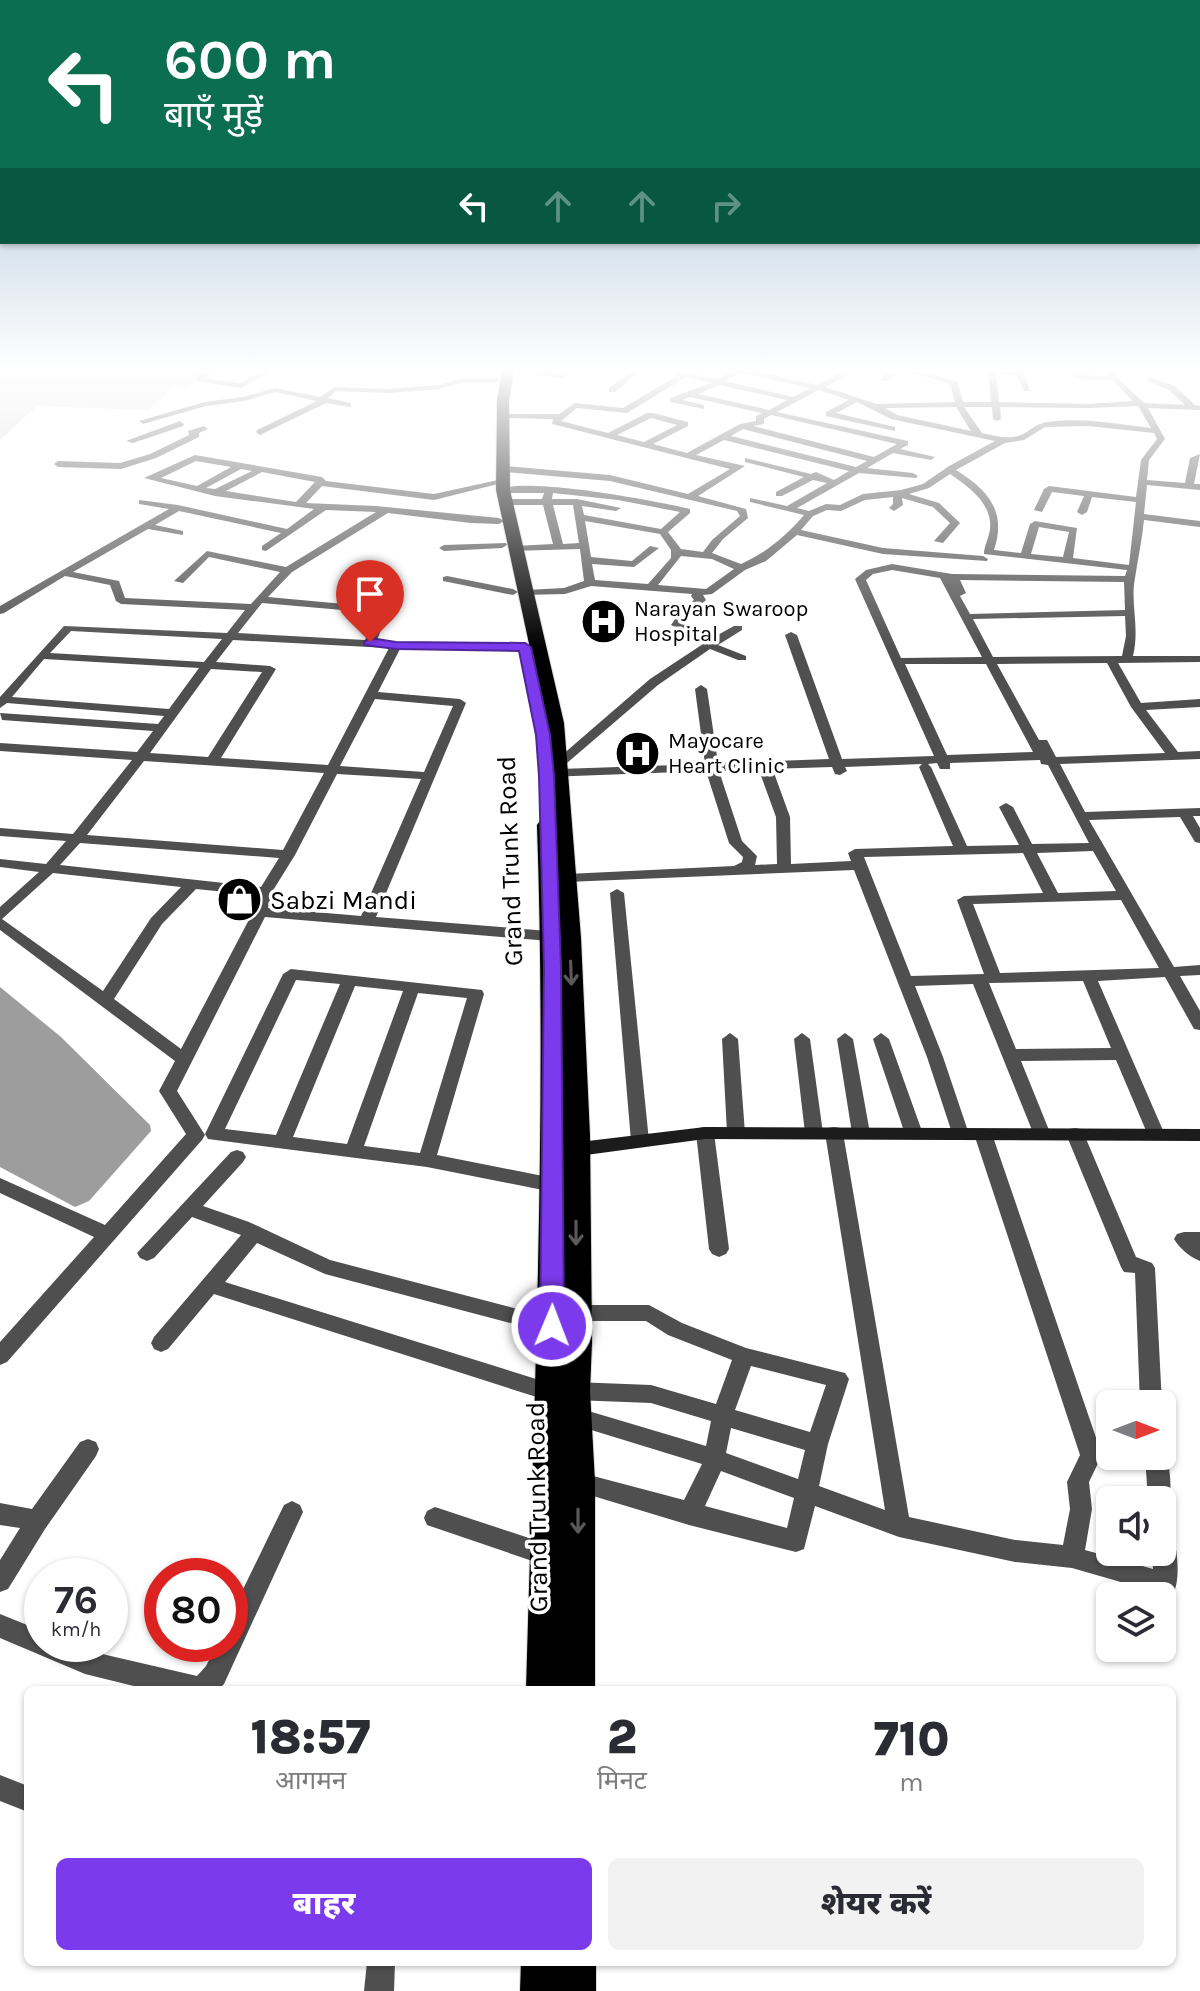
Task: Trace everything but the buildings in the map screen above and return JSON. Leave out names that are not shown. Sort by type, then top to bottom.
[{"type":"highway","name":"Grand Trunk Road","points":[[494,463],[531,647],[543,735],[554,775],[567,878],[561,937]]},
{"type":"highway","name":"Grand Trunk Road","points":[[503,463],[503,508]]},
{"type":"highway","name":"Grand Trunk Road","points":[[545,1686],[547,1555],[562,1391],[577,1313],[565,1150],[554,775]]},
{"type":"highway","name":"Grand Trunk Road","points":[[565,1150],[553,1185],[552,1326],[562,1391],[575,1416],[578,1482],[576,1686]]},
{"type":"highway","points":[[542,1991],[543,1966]]},
{"type":"highway","points":[[574,1966],[574,1991]]},
{"type":"street","points":[[58,464],[121,466],[131,463]]},
{"type":"street","points":[[184,463],[150,478],[215,493],[299,505],[386,510],[444,516],[461,521],[549,494],[629,498],[687,511]]},
{"type":"street","points":[[181,485],[222,463],[322,480],[299,505]]},
{"type":"street","points":[[719,463],[738,468]]},
{"type":"street","points":[[691,496],[744,463]]},
{"type":"street","points":[[759,463],[836,483]]},
{"type":"street","points":[[827,463],[857,470],[913,476]]},
{"type":"street","points":[[788,509],[870,463]]},
{"type":"street","points":[[881,463],[922,467]]},
{"type":"street","points":[[447,579],[519,592],[565,591],[590,583],[708,592],[741,568],[762,559],[795,532],[810,514],[826,507],[841,508],[871,495],[926,486],[963,463]]},
{"type":"street","points":[[1127,659],[1132,636],[1131,574],[1145,463]]},
{"type":"street","points":[[1143,482],[1194,487],[1194,463]]},
{"type":"street","points":[[779,494],[835,465]]},
{"type":"street","points":[[197,489],[239,466]]},
{"type":"street","points":[[215,493],[260,470]]},
{"type":"street","points":[[950,470],[970,483],[991,514],[996,528],[979,564],[980,578]]},
{"type":"street","points":[[549,473],[549,494],[559,548]]},
{"type":"street","points":[[444,548],[549,473],[610,478],[741,509],[745,516],[736,526],[715,538],[706,555]]},
{"type":"street","points":[[320,483],[503,508],[559,548],[584,546]]},
{"type":"street","points":[[1039,510],[1049,489],[1140,500]]},
{"type":"street","points":[[741,509],[763,491]]},
{"type":"street","points":[[894,508],[898,505],[897,493]]},
{"type":"street","points":[[897,493],[936,505],[955,523],[939,541]]},
{"type":"street","points":[[549,494],[616,508]]},
{"type":"street","points":[[1082,512],[1089,494]]},
{"type":"street","points":[[598,522],[629,498]]},
{"type":"street","points":[[663,532],[705,499]]},
{"type":"street","points":[[753,500],[810,514]]},
{"type":"street","points":[[142,502],[289,532]]},
{"type":"street","points":[[577,502],[590,583]]},
{"type":"street","points":[[631,527],[656,504]]},
{"type":"street","points":[[266,548],[325,506]]},
{"type":"street","points":[[0,611],[178,508]]},
{"type":"street","points":[[0,915],[48,870],[76,838],[256,603],[288,570],[386,510]]},
{"type":"street","points":[[1138,516],[1200,524]]},
{"type":"street","points":[[579,517],[663,532],[676,552],[676,558],[668,571],[651,587]]},
{"type":"street","points":[[1025,556],[1035,524],[1074,530],[1067,562]]},
{"type":"street","points":[[146,526],[180,533]]},
{"type":"street","points":[[795,532],[883,551],[1025,556],[1131,574]]},
{"type":"street","points":[[586,560],[634,564],[654,548]]},
{"type":"street","points":[[676,552],[706,555],[741,568]]},
{"type":"street","points":[[179,581],[207,554],[288,570]]},
{"type":"street","points":[[943,764],[860,579],[879,569],[895,566],[948,576],[980,578],[1131,574]]},
{"type":"street","points":[[63,573],[115,583],[121,601],[256,603],[384,610],[370,642],[396,646],[531,647]]},
{"type":"street","points":[[948,576],[1200,1025]]},
{"type":"street","points":[[712,771],[767,773],[839,767],[925,767],[1041,756],[948,576]]},
{"type":"street","points":[[700,591],[696,596],[701,600],[684,614],[677,625],[742,658]]},
{"type":"street","points":[[973,616],[1130,613]]},
{"type":"street","points":[[4,707],[51,644],[68,628],[367,643]]},
{"type":"street","points":[[554,775],[654,682],[738,628]]},
{"type":"street","points":[[791,635],[839,767]]},
{"type":"street","points":[[0,1356],[196,1135],[168,1091],[260,912],[265,892],[288,855],[396,646]]},
{"type":"street","points":[[43,656],[270,669],[213,760]]},
{"type":"street","points":[[896,661],[1200,659]]},
{"type":"street","points":[[1111,660],[1137,707],[1174,756]]},
{"type":"street","points":[[701,689],[712,771],[736,843],[750,856],[749,864],[739,869]]},
{"type":"street","points":[[367,920],[460,703],[371,695]]},
{"type":"street","points":[[1137,707],[1200,703]]},
{"type":"street","points":[[4,707],[170,713]]},
{"type":"street","points":[[4,707],[160,728]]},
{"type":"street","points":[[0,747],[429,776]]},
{"type":"street","points":[[554,775],[1200,755]]},
{"type":"street","points":[[925,767],[962,850]]},
{"type":"street","points":[[767,773],[783,817],[784,868]]},
{"type":"street","points":[[1006,807],[1053,898]]},
{"type":"street","points":[[1080,816],[1200,812]]},
{"type":"street","points":[[1184,813],[1200,839]]},
{"type":"street","points":[[0,832],[288,855]]},
{"type":"street","points":[[960,1134],[935,1057],[855,853],[1098,847]]},
{"type":"street","points":[[0,863],[265,892]]},
{"type":"street","points":[[567,878],[860,865]]},
{"type":"street","points":[[626,875],[617,893],[640,1141]]},
{"type":"street","points":[[596,876],[617,893]]},
{"type":"street","points":[[105,1000],[156,921],[193,883]]},
{"type":"street","points":[[1042,1135],[986,978],[964,900],[1126,895]]},
{"type":"street","points":[[260,912],[561,937]]},
{"type":"street","points":[[0,923],[184,1059]]},
{"type":"street","points":[[906,981],[1044,975],[1089,977],[1200,970]]},
{"type":"street","points":[[427,1160],[476,994],[291,974],[214,1134],[427,1160],[553,1185]]},
{"type":"street","points":[[1089,977],[1156,1135]]},
{"type":"street","points":[[282,1142],[350,980]]},
{"type":"street","points":[[353,1151],[412,987]]},
{"type":"street","points":[[730,1039],[736,1133]]},
{"type":"street","points":[[802,1039],[824,1133],[899,1526]]},
{"type":"street","points":[[845,1039],[861,1133]]},
{"type":"street","points":[[881,1039],[914,1134]]},
{"type":"street","points":[[1012,1055],[1122,1054]]},
{"type":"street","points":[[705,1133],[719,1249]]},
{"type":"street","points":[[565,1150],[705,1133],[1200,1135]]},
{"type":"street","points":[[983,1134],[1091,1455],[1078,1482],[1081,1509],[1072,1557]]},
{"type":"street","points":[[1075,1134],[1131,1267],[1137,1264],[1145,1268],[1150,1390]]},
{"type":"street","points":[[147,1253],[237,1157]]},
{"type":"street","points":[[0,1185],[109,1235]]},
{"type":"street","points":[[189,1208],[254,1233],[325,1266],[552,1326]]},
{"type":"street","points":[[161,1343],[254,1233]]},
{"type":"street","points":[[1200,1239],[1184,1239],[1200,1253]]},
{"type":"street","points":[[210,1285],[562,1391],[651,1394],[817,1444]]},
{"type":"street","points":[[577,1313],[649,1313],[675,1329],[744,1356],[838,1379],[817,1444],[796,1541],[578,1482]]},
{"type":"street","points":[[689,1514],[704,1485],[723,1414],[744,1356]]},
{"type":"street","points":[[575,1416],[713,1458],[899,1526],[1015,1551],[1072,1557],[1096,1564]]},
{"type":"street","points":[[0,1581],[37,1521],[88,1449]]},
{"type":"street","points":[[248,1606],[292,1512]]},
{"type":"street","points":[[0,1514],[37,1521]]},
{"type":"street","points":[[435,1518],[547,1555]]},
{"type":"street","points":[[1103,1566],[1166,1584],[1165,1566]]},
{"type":"street","points":[[0,1626],[24,1636]]},
{"type":"street","points":[[85,1662],[184,1686]]},
{"type":"street","points":[[205,1686],[221,1662]]},
{"type":"street","points":[[0,1788],[24,1797]]},
{"type":"street","points":[[379,1991],[381,1966]]},
{"type":"shaded area","points":[[0,987],[61,1037],[150,1125],[151,1131],[89,1201],[75,1207],[0,1167]]},
{"type":"place","name":"Narayan Swaroop Hospital","points":[[603,622]]},
{"type":"place","name":"Mayocare Heart Clinic","points":[[637,754]]},
{"type":"place","name":"Sabzi Mandi","points":[[239,900]]},
{"type":"route","points":[[370,642],[396,646],[525,647],[543,735],[547,776],[552,936],[552,1326]]}]
